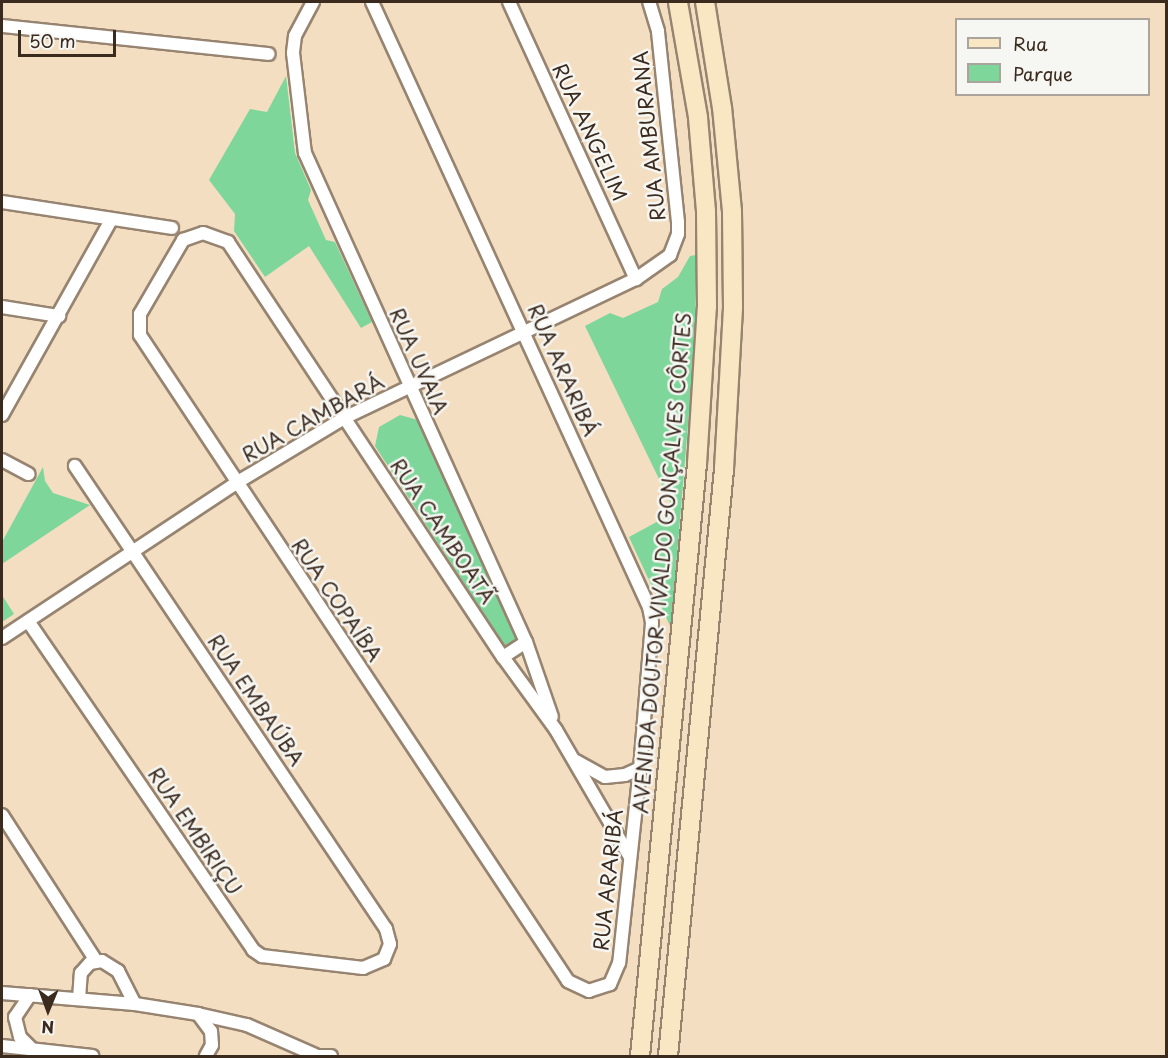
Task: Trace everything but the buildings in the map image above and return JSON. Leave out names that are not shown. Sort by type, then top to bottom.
[{"type":"main road","name":"AVENIDA DOUTOR VIVALDO GONÇALVES CÔRTES","points":[[640,1056],[697,464],[707,307],[706,211],[698,117],[678,2]]},
{"type":"main road","points":[[668,1056],[724,469],[733,307],[732,211],[722,108],[705,2]]},
{"type":"street","name":"RUA UVAIA","points":[[313,2],[295,36],[293,53],[303,145],[409,387],[526,642],[556,730]]},
{"type":"street","name":"RUA ARARIBÁ","points":[[372,2],[649,607],[652,623],[640,768],[619,963],[616,975],[595,990]]},
{"type":"street","name":"RUA ANGELIM","points":[[509,2],[636,279]]},
{"type":"street","name":"RUA AMBURANA","points":[[649,2],[658,31],[678,222],[675,245],[661,263]]},
{"type":"street","points":[[2,26],[269,54]]},
{"type":"street","points":[[2,202],[172,228]]},
{"type":"street","points":[[3,410],[59,316],[111,220]]},
{"type":"street","name":"RUA COPAÍBA","points":[[214,234],[203,233],[183,240],[140,314],[138,324],[145,344],[568,981],[595,990]]},
{"type":"street","name":"RUA CAMBOATÃ","points":[[214,234],[228,242],[503,657],[556,730],[630,857]]},
{"type":"street","name":"RUA CAMBARÁ","points":[[2,638],[134,553],[236,483],[344,418],[636,279],[661,263]]},
{"type":"street","points":[[2,307],[59,316]]},
{"type":"street","points":[[2,460],[28,474]]},
{"type":"street","name":"RUA EMBAÚBA","points":[[75,466],[386,930],[390,944],[384,959]]},
{"type":"street","name":"RUA EMBIRIÇU","points":[[28,621],[253,950],[262,956],[363,968],[384,959]]},
{"type":"street","points":[[503,657],[526,642]]},
{"type":"street","points":[[574,760],[604,777],[625,775],[640,768]]},
{"type":"street","points":[[2,815],[96,961],[114,966],[135,1004]]},
{"type":"street","points":[[79,999],[81,973],[96,961]]},
{"type":"street","points":[[2,993],[135,1004],[198,1014],[247,1025],[310,1056],[331,1056]]},
{"type":"street","points":[[30,994],[15,1017],[20,1037],[32,1049]]},
{"type":"street","points":[[198,1014],[211,1030],[212,1045],[206,1056]]},
{"type":"street","points":[[2,1046],[92,1056]]},
{"type":"green space","points":[[286,76],[295,153],[311,190],[308,200],[326,240],[335,242],[372,322],[361,328],[309,246],[265,277],[234,231],[235,214],[209,180],[250,109],[267,112]]},
{"type":"green space","points":[[696,255],[695,341],[671,628],[629,537],[675,512],[585,326],[610,313],[623,318],[658,302],[662,289],[678,277],[690,256]]},
{"type":"green space","points":[[400,415],[418,420],[516,637],[516,643],[505,646],[375,446],[379,427]]},
{"type":"green space","points":[[43,467],[45,481],[53,493],[90,505],[2,564],[2,542]]},
{"type":"green space","points":[[2,595],[14,614],[2,622]]}]
